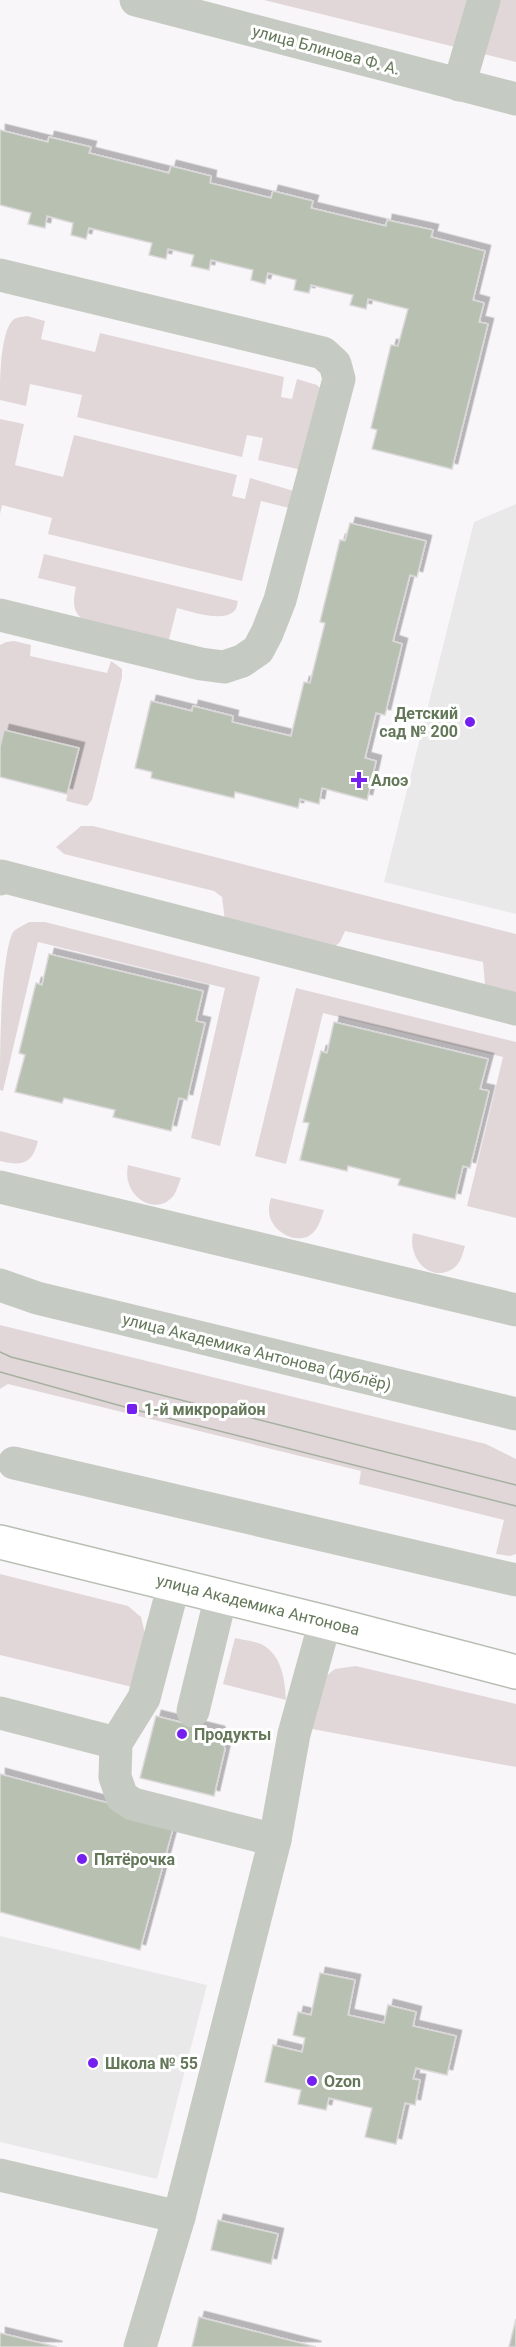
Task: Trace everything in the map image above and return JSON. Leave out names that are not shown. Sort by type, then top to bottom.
[{"type":"main road","name":"улица Академика Антонова","points":[[0,1542],[516,1671]]},
{"type":"street","name":"улица Блинова Ф. А.","points":[[136,0],[516,99]]},
{"type":"street","points":[[459,85],[484,0]]},
{"type":"street","points":[[0,275],[323,353],[335,364],[339,379],[280,600],[258,650],[242,661],[224,667],[201,664],[0,615]]},
{"type":"street","points":[[0,873],[516,1009]]},
{"type":"street","points":[[0,1187],[516,1310]]},
{"type":"street","name":"улица Академика Антонова (дублёр)","points":[[0,1285],[37,1298],[516,1414]]},
{"type":"street","points":[[14,1463],[516,1580]]},
{"type":"street","points":[[174,1584],[144,1698],[116,1743],[115,1777],[122,1797],[133,1804],[275,1840]]},
{"type":"street","points":[[193,1710],[221,1596]]},
{"type":"street","points":[[140,2347],[179,2217],[275,1840],[294,1734],[325,1622]]},
{"type":"street","points":[[0,1713],[116,1743]]},
{"type":"street","points":[[0,2175],[179,2217]]},
{"type":"shaded area","points":[[264,0],[516,0],[516,62]]},
{"type":"shaded area","points":[[27,316],[45,321],[41,339],[95,352],[100,333],[284,377],[281,397],[292,399],[297,379],[317,385],[321,389],[302,470],[258,460],[263,438],[247,435],[242,457],[77,417],[82,395],[30,384],[26,406],[0,400],[5,335],[13,320]]},
{"type":"shaded area","points":[[0,419],[24,424],[15,465],[63,477],[74,435],[237,475],[232,496],[245,499],[250,478],[294,491],[289,508],[261,501],[242,581],[48,534],[52,518],[2,505],[0,514]]},
{"type":"shaded area","name":"Детский сад № 200","points":[[516,504],[516,914],[384,882],[474,522]]},
{"type":"shaded area","points":[[44,554],[238,601],[237,607],[230,614],[223,616],[198,614],[177,608],[168,643],[88,624],[79,616],[75,608],[76,587],[38,578]]},
{"type":"shaded area","points":[[14,641],[31,645],[30,656],[107,673],[111,661],[122,669],[92,800],[87,806],[66,801],[78,748],[4,731],[0,747],[0,645]]},
{"type":"shaded area","points":[[81,826],[93,826],[516,934],[516,998],[485,985],[483,962],[345,931],[340,942],[331,950],[225,921],[222,897],[214,891],[64,854],[56,847]]},
{"type":"shaded area","points":[[29,922],[45,922],[260,977],[220,1146],[191,1138],[225,988],[38,942],[3,1091],[0,1090],[5,963],[13,932]]},
{"type":"shaded area","points":[[296,988],[516,1042],[516,1218],[467,1206],[503,1057],[323,1013],[286,1164],[255,1156]]},
{"type":"shaded area","points":[[0,1131],[38,1141],[29,1159],[20,1163],[0,1161]]},
{"type":"shaded area","points":[[128,1165],[181,1178],[174,1195],[167,1202],[159,1205],[142,1201],[130,1186],[127,1176]]},
{"type":"shaded area","points":[[271,1198],[324,1210],[321,1220],[311,1235],[304,1238],[290,1237],[278,1229],[270,1217]]},
{"type":"shaded area","points":[[413,1233],[465,1246],[459,1263],[447,1272],[430,1271],[418,1260],[414,1252]]},
{"type":"shaded area","points":[[0,1325],[486,1444],[516,1459],[516,1554],[510,1556],[496,1554],[504,1520],[359,1484],[361,1471],[8,1384],[0,1389]]},
{"type":"shaded area","points":[[0,1574],[128,1606],[141,1617],[145,1634],[132,1687],[0,1655]]},
{"type":"shaded area","points":[[235,1638],[263,1645],[274,1655],[281,1669],[286,1700],[223,1684]]},
{"type":"shaded area","points":[[356,1666],[516,1704],[516,1767],[307,1728],[321,1680],[335,1669]]},
{"type":"shaded area","name":"Школа № 55","points":[[0,1936],[207,1985],[157,2179],[0,2142]]},
{"type":"building","points":[[0,130],[48,142],[49,137],[91,147],[89,153],[169,173],[171,166],[211,176],[210,183],[271,198],[273,191],[313,201],[311,208],[386,226],[387,220],[433,230],[431,237],[485,251],[473,300],[484,303],[479,322],[488,324],[452,469],[372,449],[377,430],[371,428],[391,345],[398,346],[408,309],[368,299],[366,309],[350,305],[353,295],[311,285],[309,293],[294,290],[296,280],[268,273],[265,284],[251,280],[253,270],[211,260],[209,270],[191,266],[194,255],[168,249],[166,259],[149,255],[152,243],[89,228],[86,239],[71,235],[73,223],[47,216],[45,228],[28,224],[31,213],[0,205]]},
{"type":"building","points":[[350,523],[426,541],[417,577],[410,575],[393,641],[402,644],[385,715],[376,713],[365,758],[376,761],[367,800],[322,788],[319,804],[300,799],[298,808],[235,792],[234,798],[151,778],[152,772],[135,768],[151,701],[192,711],[193,706],[233,716],[232,722],[291,736],[304,682],[310,683],[325,623],[320,622],[340,540],[345,541]]},
{"type":"building","points":[[4,730],[79,748],[67,794],[0,777],[0,747]]},
{"type":"building","points":[[49,954],[203,991],[196,1021],[205,1023],[187,1100],[179,1098],[171,1131],[113,1117],[115,1110],[64,1098],[62,1103],[15,1092],[25,1055],[19,1053],[36,983],[42,985]]},
{"type":"building","points":[[334,1022],[488,1059],[480,1089],[489,1091],[470,1168],[463,1166],[455,1199],[398,1185],[400,1179],[348,1166],[347,1171],[300,1160],[309,1123],[303,1122],[321,1051],[327,1053]]},
{"type":"building","points":[[156,1716],[219,1732],[225,1749],[214,1796],[140,1778]]},
{"type":"building","points":[[0,1774],[175,1821],[140,1950],[0,1912]]},
{"type":"building","points":[[320,1973],[355,1980],[348,2015],[384,2023],[388,2005],[416,2012],[413,2026],[456,2036],[447,2075],[416,2068],[413,2079],[420,2080],[415,2105],[405,2103],[396,2144],[365,2137],[372,2108],[329,2098],[326,2110],[298,2104],[301,2090],[265,2082],[273,2045],[302,2052],[305,2038],[293,2035],[298,2012],[311,2015]]},
{"type":"building","points":[[218,2220],[278,2234],[271,2264],[211,2250]]},
{"type":"building","points":[[199,2317],[316,2347],[192,2347]]},
{"type":"building","points":[[516,2319],[516,2347],[509,2347]]},
{"type":"building","points":[[0,2333],[57,2347],[0,2347]]},
{"type":"tram line","points":[[0,1352],[11,1357],[516,1485]]},
{"type":"tram line","points":[[0,1372],[132,1409],[516,1506]]},
{"type":"place","name":"Детский сад № 200","points":[[470,722]]},
{"type":"place","name":"Алоэ","points":[[359,780]]},
{"type":"place","name":"1-й микрорайон","points":[[132,1409]]},
{"type":"place","name":"Продукты","points":[[182,1734]]},
{"type":"place","name":"Пятёрочка","points":[[82,1859]]},
{"type":"place","name":"Школа № 55","points":[[93,2063]]},
{"type":"place","name":"Ozon","points":[[312,2081]]}]
